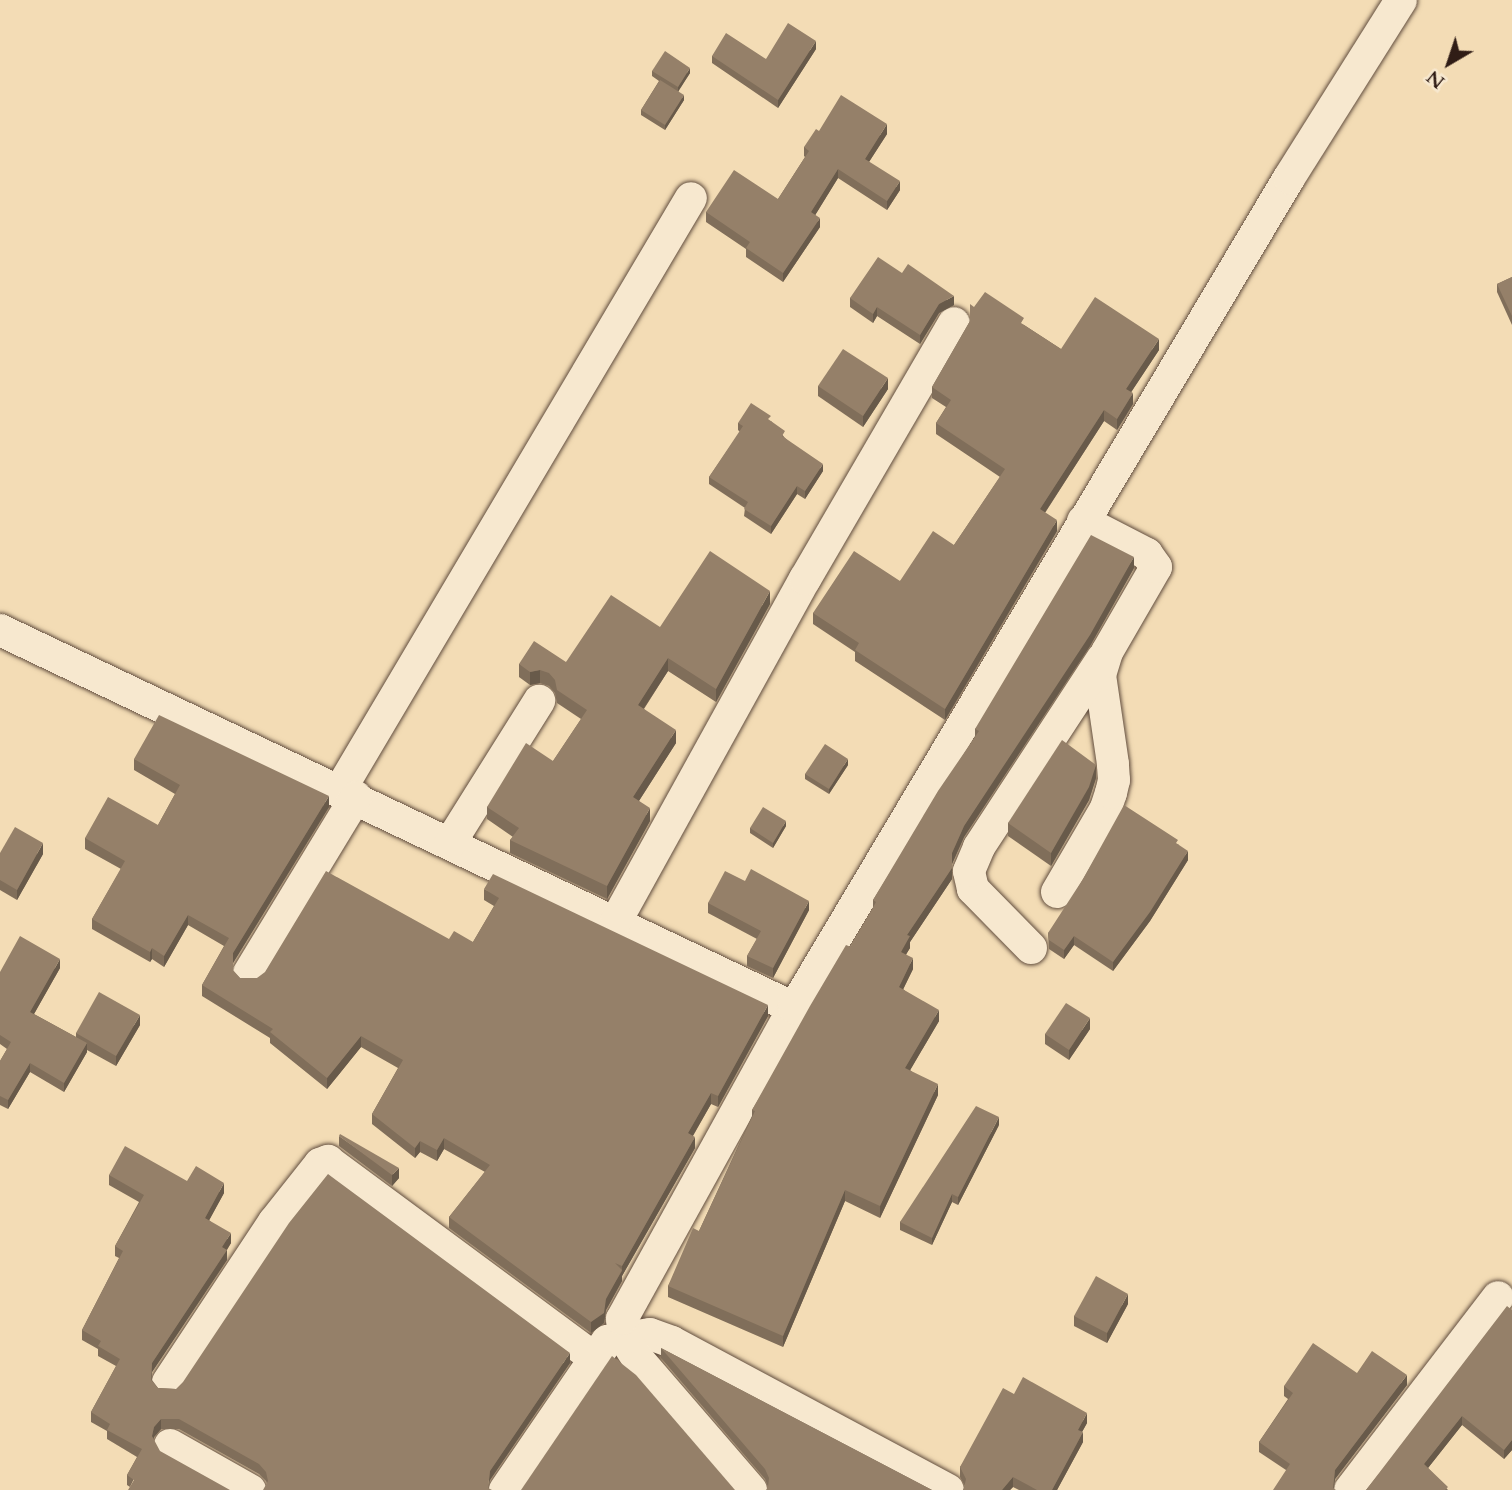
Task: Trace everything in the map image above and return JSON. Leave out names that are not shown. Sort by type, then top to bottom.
[{"type":"street","points":[[505,1490],[594,1358],[623,1329],[794,1008],[1289,178],[1401,0]]},
{"type":"street","points":[[249,973],[348,794],[691,198]]},
{"type":"street","points":[[616,921],[804,579],[954,323]]},
{"type":"street","points":[[1031,948],[973,889],[969,872],[979,847],[1107,652],[1152,579],[1156,567],[1147,554],[1083,521]]},
{"type":"street","points":[[0,630],[794,1008]]},
{"type":"street","points":[[1057,892],[1106,808],[1114,780],[1100,676],[1107,652]]},
{"type":"street","points":[[450,843],[539,701]]},
{"type":"street","points":[[168,1382],[274,1222],[320,1164],[328,1161],[594,1358]]},
{"type":"street","points":[[1350,1490],[1498,1297]]},
{"type":"street","points":[[623,1329],[659,1385],[751,1490]]},
{"type":"street","points":[[623,1329],[672,1342],[948,1490]]},
{"type":"street","points":[[170,1445],[250,1490]]},
{"type":"building","points":[[788,23],[816,41],[778,100],[712,56],[726,33],[766,59]]},
{"type":"building","points":[[665,51],[690,68],[678,87],[652,71]]},
{"type":"building","points":[[660,80],[684,95],[665,125],[641,110]]},
{"type":"building","points":[[841,95],[887,124],[865,159],[900,181],[887,201],[838,169],[811,212],[820,218],[783,273],[746,248],[750,242],[706,212],[734,170],[778,199],[809,151],[804,147],[816,129],[819,131]]},
{"type":"building","points":[[878,257],[902,273],[908,264],[954,296],[939,304],[920,335],[877,307],[873,314],[850,298]]},
{"type":"building","points":[[1512,277],[1512,316],[1497,284]]},
{"type":"building","points":[[985,292],[1024,318],[1021,323],[1061,349],[1095,297],[1159,339],[1126,389],[1133,393],[1117,419],[1104,410],[1040,509],[1057,520],[945,709],[855,650],[859,643],[813,613],[854,551],[900,581],[933,531],[954,545],[1005,469],[936,423],[951,400],[932,387],[970,321],[970,304],[974,307]]},
{"type":"building","points":[[843,349],[888,378],[863,416],[818,386]]},
{"type":"building","points":[[751,403],[771,416],[768,419],[785,431],[782,436],[823,464],[805,491],[797,486],[771,526],[744,509],[748,502],[709,477],[743,426],[738,423]]},
{"type":"building","points":[[1091,535],[1134,557],[1090,635],[964,826],[952,853],[952,868],[907,935],[910,936],[901,952],[913,958],[899,987],[939,1010],[905,1068],[938,1084],[880,1206],[845,1190],[783,1336],[668,1286],[693,1228],[699,1231],[755,1111],[752,1110],[810,1006],[846,945],[851,947],[876,902],[873,900],[938,791],[979,731],[975,729]]},
{"type":"building","points":[[710,551],[770,591],[716,689],[668,658],[638,705],[676,730],[633,797],[650,808],[607,886],[510,840],[519,828],[487,807],[526,743],[553,761],[587,710],[557,690],[555,680],[549,673],[540,670],[530,672],[519,664],[534,641],[566,662],[611,595],[660,627]]},
{"type":"building","points":[[159,715],[329,796],[233,953],[233,970],[240,978],[257,978],[265,972],[326,871],[449,939],[454,931],[473,942],[499,898],[484,889],[493,874],[768,1005],[718,1096],[711,1093],[688,1133],[695,1137],[622,1266],[615,1263],[622,1270],[606,1299],[604,1313],[591,1322],[449,1217],[490,1165],[444,1138],[437,1150],[420,1141],[415,1148],[372,1114],[403,1060],[361,1036],[327,1078],[270,1032],[273,1029],[202,985],[229,938],[188,915],[164,956],[152,948],[150,952],[92,919],[125,861],[85,838],[108,797],[158,825],[180,785],[134,759]]},
{"type":"building","points":[[1062,740],[1096,765],[1089,787],[1051,853],[1008,823]]},
{"type":"building","points":[[825,744],[848,759],[829,789],[805,774]]},
{"type":"building","points":[[1124,805],[1178,840],[1176,843],[1188,851],[1150,912],[1113,962],[1074,936],[1064,950],[1049,940],[1048,933],[1083,879]]},
{"type":"building","points":[[763,807],[786,821],[773,843],[750,828]]},
{"type":"building","points":[[15,827],[43,843],[17,890],[0,880],[0,853]]},
{"type":"building","points":[[751,869],[809,901],[773,968],[747,956],[761,931],[708,903],[725,871],[745,881]]},
{"type":"building","points":[[20,936],[60,959],[30,1012],[87,1043],[64,1083],[30,1063],[8,1100],[0,1096],[0,1061],[11,1042],[0,1035],[0,972]]},
{"type":"building","points":[[99,992],[140,1015],[116,1056],[76,1033]]},
{"type":"building","points":[[1066,1003],[1090,1018],[1069,1050],[1045,1034]]},
{"type":"building","points":[[976,1106],[999,1117],[958,1197],[952,1194],[932,1238],[900,1222]]},
{"type":"building","points":[[340,1134],[399,1168],[392,1175],[339,1136]]},
{"type":"building","points":[[125,1146],[187,1181],[196,1166],[224,1183],[205,1218],[231,1233],[222,1247],[227,1250],[152,1363],[151,1380],[158,1388],[176,1389],[183,1382],[289,1223],[328,1174],[570,1353],[490,1471],[488,1488],[492,1490],[263,1490],[268,1481],[266,1472],[259,1464],[179,1419],[161,1419],[154,1427],[152,1436],[160,1451],[230,1490],[128,1490],[134,1480],[127,1475],[142,1449],[107,1430],[110,1424],[91,1412],[120,1359],[98,1346],[101,1341],[82,1330],[123,1251],[115,1246],[144,1195],[109,1175]]},
{"type":"building","points":[[1096,1276],[1128,1294],[1107,1333],[1074,1316]]},
{"type":"building","points":[[1507,1306],[1512,1310],[1512,1440],[1504,1450],[1462,1416],[1424,1464],[1448,1487],[1445,1490],[1366,1490]]},
{"type":"building","points":[[1313,1343],[1357,1373],[1372,1351],[1407,1375],[1335,1470],[1333,1488],[1336,1490],[1273,1490],[1290,1464],[1259,1442],[1293,1393],[1284,1386]]},
{"type":"building","points":[[661,1348],[932,1490],[766,1490],[769,1478],[765,1469]]},
{"type":"building","points":[[612,1356],[636,1375],[735,1490],[521,1490]]},
{"type":"building","points":[[1023,1377],[1087,1413],[1078,1430],[1083,1432],[1052,1490],[1037,1490],[1013,1477],[1002,1490],[963,1490],[966,1479],[960,1467],[1003,1388],[1014,1394]]}]
